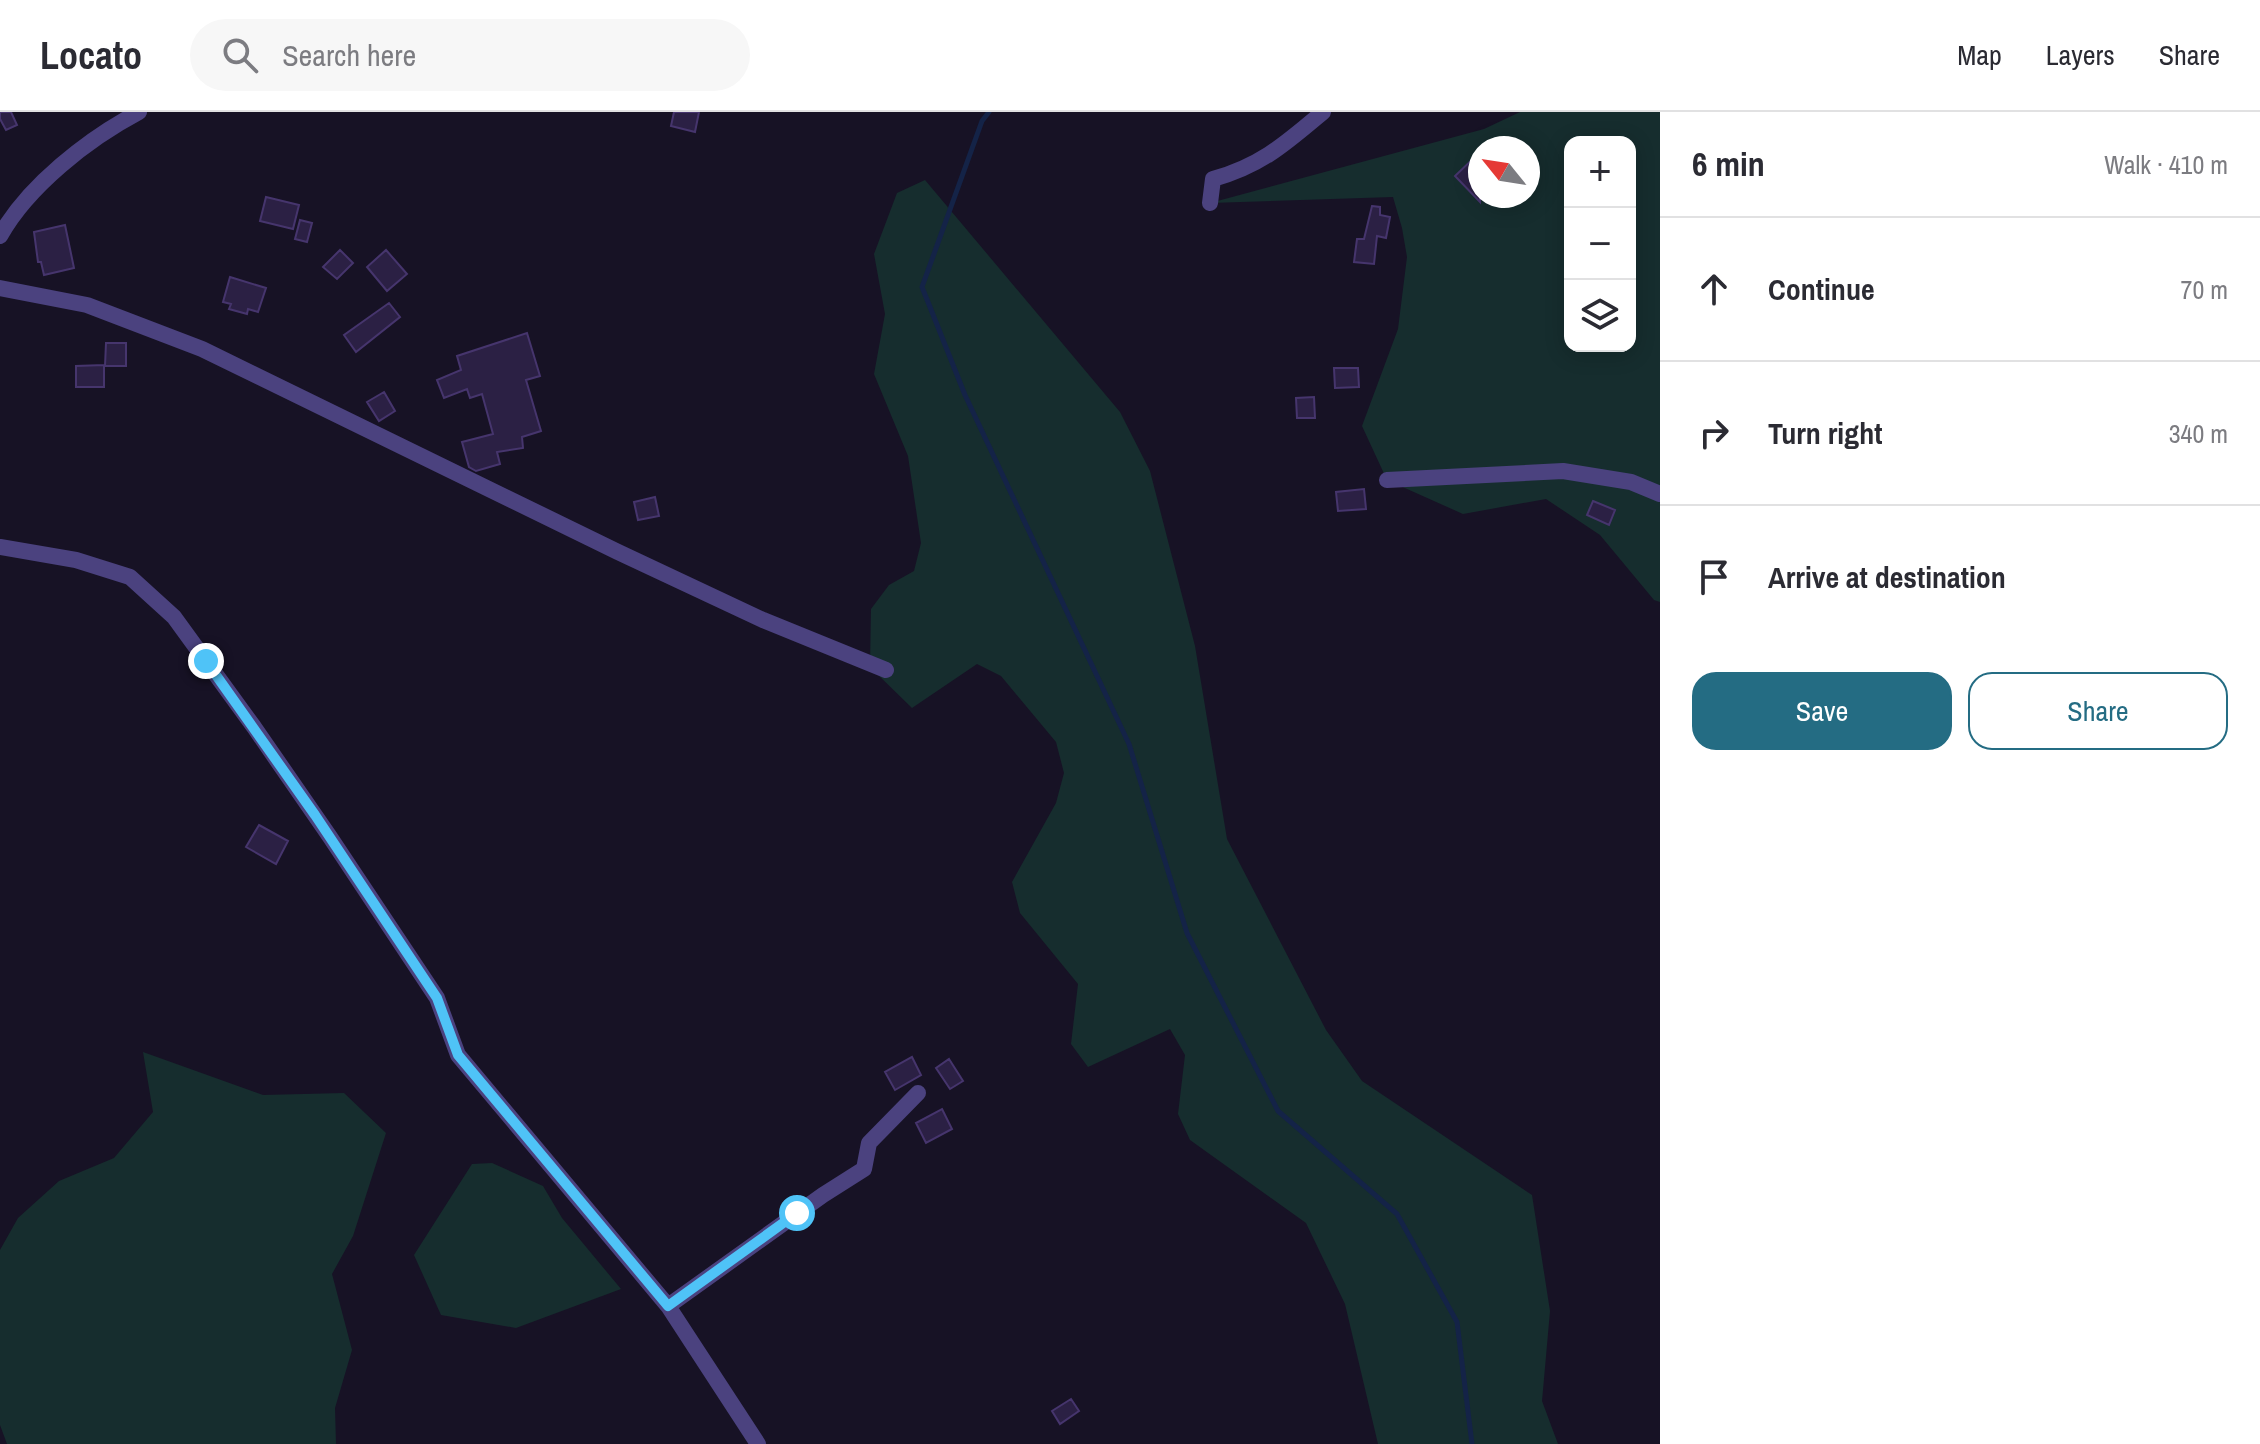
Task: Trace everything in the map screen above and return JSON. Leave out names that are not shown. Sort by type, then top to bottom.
[{"type":"street","points":[[0,236],[8,221],[43,179],[139,112]]},
{"type":"street","points":[[1210,203],[1213,179],[1240,172],[1278,149],[1323,112]]},
{"type":"street","points":[[0,288],[87,305],[202,349],[658,571],[763,620],[886,670]]},
{"type":"street","points":[[1387,480],[1563,471],[1631,482],[1660,494]]},
{"type":"street","points":[[0,547],[76,560],[130,577],[174,617],[271,752],[437,998],[458,1055],[668,1306],[758,1444]]},
{"type":"street","points":[[668,1306],[864,1169],[869,1143],[918,1093]]},
{"type":"green space","points":[[1520,112],[1660,112],[1660,602],[1654,600],[1600,535],[1546,499],[1463,514],[1387,480],[1362,426],[1398,329],[1407,257],[1393,197],[1210,203],[1484,129]]},
{"type":"green space","points":[[925,180],[1120,412],[1150,471],[1195,646],[1227,839],[1326,1030],[1362,1081],[1532,1195],[1550,1311],[1542,1401],[1558,1444],[1378,1444],[1345,1304],[1306,1223],[1190,1140],[1178,1114],[1185,1055],[1170,1029],[1088,1067],[1071,1044],[1078,984],[1020,913],[1012,882],[1056,803],[1064,773],[1056,742],[1001,676],[977,664],[912,708],[870,667],[871,609],[889,585],[914,571],[921,543],[908,456],[874,374],[885,314],[874,254],[897,193]]},
{"type":"green space","points":[[143,1052],[263,1095],[344,1093],[386,1133],[353,1236],[332,1274],[352,1350],[335,1408],[336,1444],[7,1444],[0,1425],[0,1250],[18,1218],[59,1181],[114,1158],[153,1112]]},
{"type":"green space","points":[[492,1163],[543,1186],[562,1218],[621,1289],[516,1328],[441,1315],[414,1255],[472,1164]]},
{"type":"building","points":[[0,112],[11,112],[17,125],[6,130]]},
{"type":"building","points":[[674,112],[699,112],[695,132],[671,126]]},
{"type":"building","points":[[1468,164],[1468,190],[1455,176]]},
{"type":"building","points":[[266,197],[299,205],[293,229],[260,221]]},
{"type":"building","points":[[1372,206],[1380,207],[1380,215],[1390,217],[1386,238],[1377,236],[1374,264],[1354,262],[1357,239],[1364,239]]},
{"type":"building","points":[[300,220],[312,223],[307,242],[295,239]]},
{"type":"building","points":[[65,225],[74,268],[44,275],[41,262],[38,262],[34,232]]},
{"type":"building","points":[[340,250],[353,263],[337,279],[323,267]]},
{"type":"building","points":[[386,250],[407,274],[387,291],[367,267]]},
{"type":"building","points":[[230,277],[266,288],[258,312],[248,309],[247,314],[229,309],[231,304],[223,302]]},
{"type":"building","points":[[389,303],[400,317],[356,352],[344,335]]},
{"type":"building","points":[[527,333],[540,376],[526,380],[541,431],[522,437],[523,448],[497,452],[500,464],[476,471],[469,467],[462,442],[493,434],[482,394],[470,398],[467,389],[444,398],[437,380],[461,370],[457,356]]},
{"type":"building","points":[[106,343],[126,343],[126,366],[105,366]]},
{"type":"building","points":[[104,365],[104,387],[76,387],[76,366]]},
{"type":"building","points":[[1334,368],[1358,368],[1359,387],[1335,388]]},
{"type":"building","points":[[384,392],[395,411],[379,421],[367,402]]},
{"type":"building","points":[[1314,397],[1315,418],[1297,418],[1296,398]]},
{"type":"building","points":[[1364,489],[1366,509],[1338,511],[1336,492]]},
{"type":"building","points":[[655,497],[659,516],[638,520],[634,502]]},
{"type":"building","points":[[1593,501],[1615,510],[1609,525],[1587,515]]},
{"type":"building","points":[[259,825],[288,841],[276,864],[246,847]]},
{"type":"building","points":[[912,1057],[921,1075],[895,1090],[885,1072]]},
{"type":"building","points":[[949,1059],[963,1081],[950,1089],[936,1068]]},
{"type":"building","points":[[942,1109],[952,1129],[926,1143],[916,1123]]},
{"type":"building","points":[[1071,1399],[1079,1411],[1060,1424],[1052,1411]]},
{"type":"waterway","points":[[989,112],[982,121],[922,287],[965,395],[1129,744],[1187,933],[1278,1111],[1397,1214],[1457,1322],[1472,1444]]},
{"type":"route","points":[[206,661],[315,815],[437,998],[458,1055],[668,1306],[797,1213]]}]
